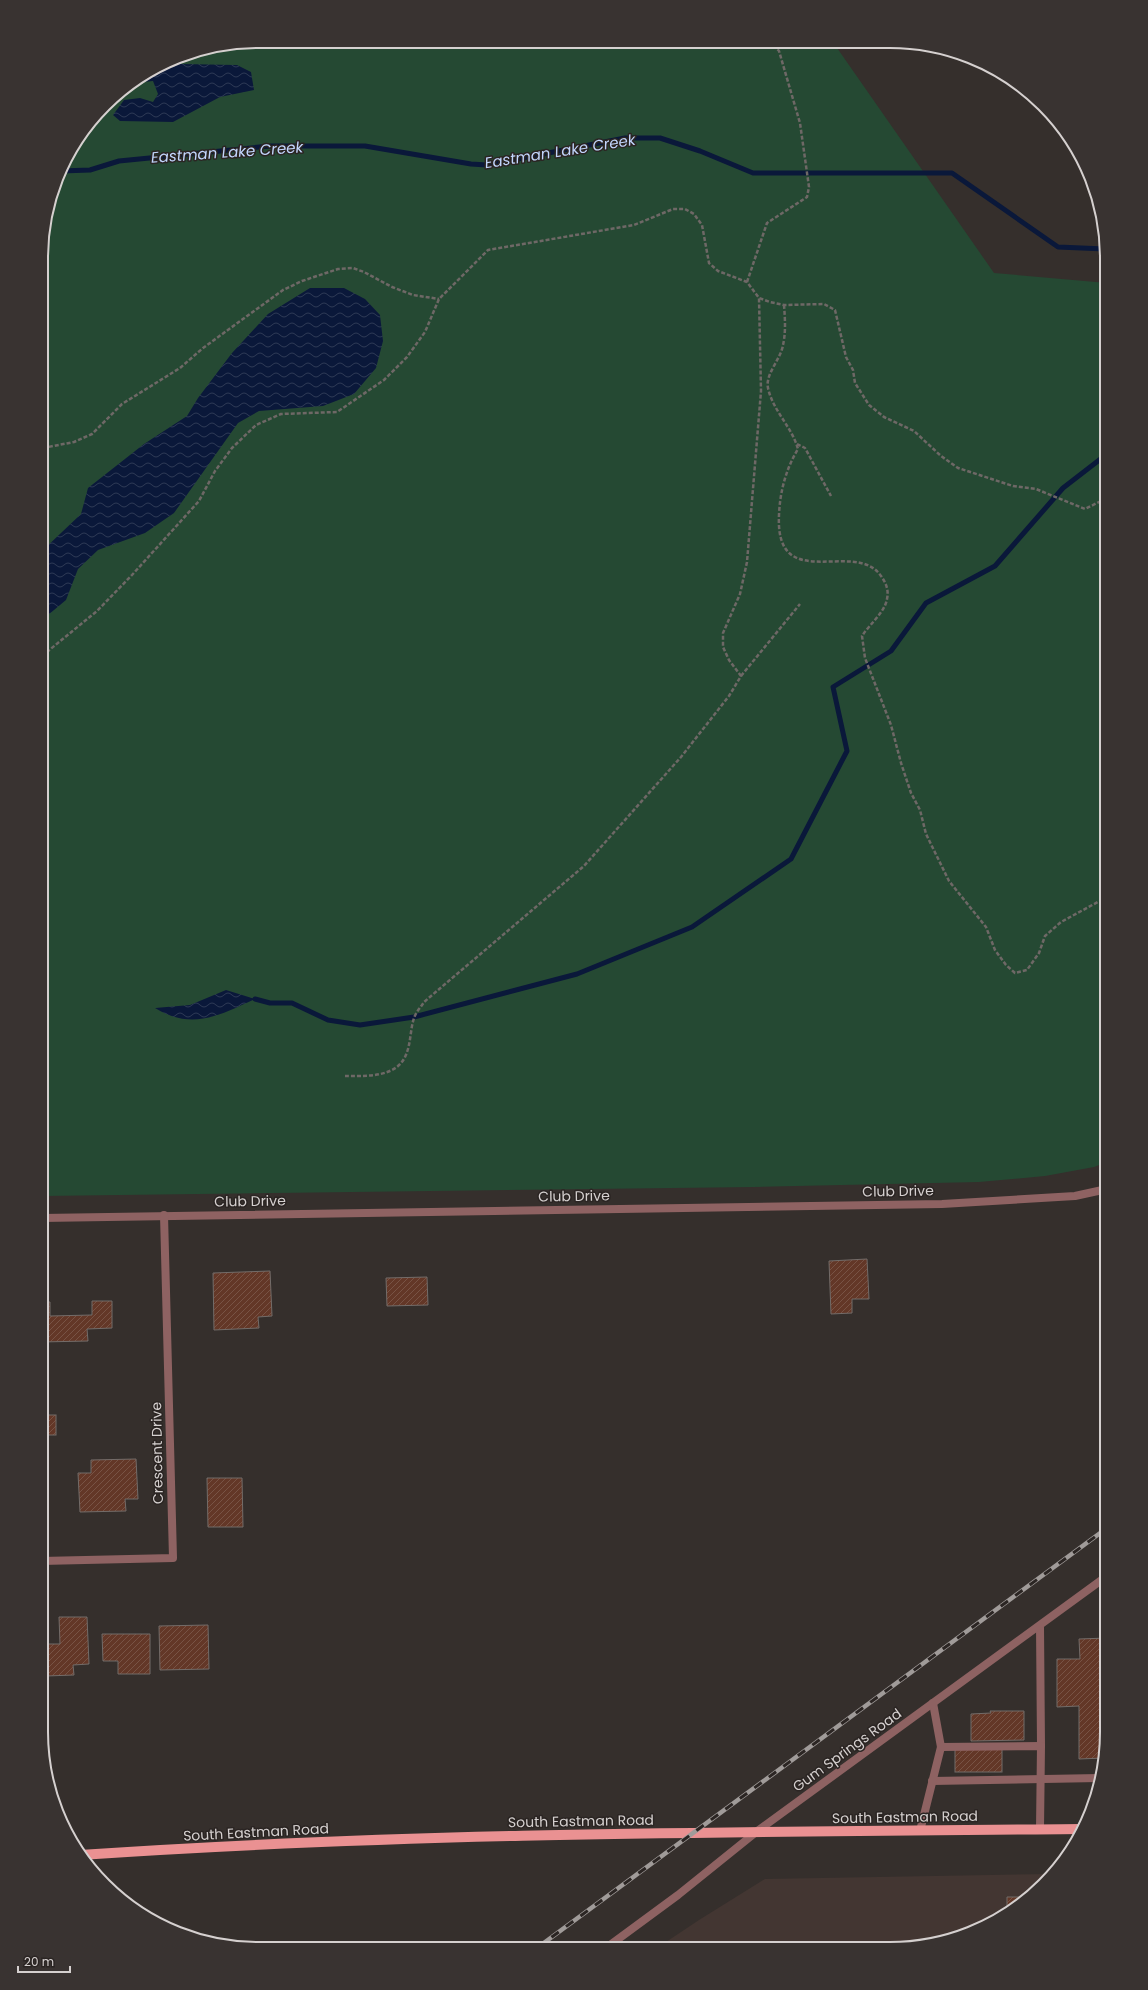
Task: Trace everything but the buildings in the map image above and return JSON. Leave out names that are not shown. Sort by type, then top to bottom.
[{"type":"main road","name":"South Eastman Road","points":[[87,1855],[338,1842],[679,1833],[1076,1829]]},
{"type":"street","name":"Club Drive","points":[[48,1218],[942,1204],[1075,1196],[1100,1191]]},
{"type":"street","name":"Crescent Drive","points":[[48,1561],[173,1558],[164,1215]]},
{"type":"street","name":"Gum Springs Road","points":[[614,1942],[678,1895],[755,1833],[1100,1581]]},
{"type":"street","points":[[1040,1626],[1040,1829]]},
{"type":"street","points":[[920,1831],[941,1747],[933,1703]]},
{"type":"street","points":[[941,1747],[1041,1746]]},
{"type":"street","points":[[932,1781],[1095,1778]]},
{"type":"path","points":[[748,282],[766,223],[807,197],[808,185],[806,164],[798,116],[779,51],[776,48]]},
{"type":"path","points":[[48,651],[97,612],[132,575],[199,501],[215,471],[232,448],[256,425],[281,414],[337,412],[384,380],[407,357],[425,332],[440,299],[488,250],[634,225],[673,209],[685,209],[694,214],[702,225],[709,263],[718,271],[748,282],[759,298],[761,391],[747,562],[740,594],[723,633],[723,647],[729,660],[741,676]]},
{"type":"path","points":[[48,447],[74,442],[92,434],[122,404],[180,368],[203,348],[283,290],[302,281],[338,269],[353,268],[364,272],[392,287],[413,295],[440,299]]},
{"type":"path","points":[[759,298],[784,305],[824,304],[835,310],[846,357],[853,370],[855,383],[869,405],[884,417],[914,431],[941,456],[958,468],[1013,486],[1036,489],[1085,509],[1100,502]]},
{"type":"path","points":[[784,305],[783,347],[770,375],[768,387],[775,408],[794,435],[798,449],[788,465],[779,500],[778,529],[784,548],[798,559],[816,562],[861,562],[876,568],[887,583],[887,599],[878,615],[862,636],[865,658],[892,725],[911,793],[920,810],[926,834],[949,881],[986,927],[995,950],[1006,966],[1015,973],[1027,970],[1039,953],[1045,936],[1061,922],[1100,901]]},
{"type":"path","points":[[797,444],[805,448],[831,496]]},
{"type":"path","points":[[345,1076],[365,1076],[383,1073],[398,1067],[405,1058],[414,1017],[424,1002],[584,866],[681,756],[728,696],[741,676],[800,604]]},
{"type":"shaded area","points":[[1044,1874],[1018,1899],[995,1914],[957,1931],[931,1938],[903,1942],[666,1942],[765,1879]]},
{"type":"green space","points":[[245,48],[837,48],[994,273],[1100,282],[1100,1165],[1045,1176],[979,1182],[754,1187],[48,1196],[48,245],[55,204],[64,178],[76,153],[91,130],[120,100],[130,91],[153,76],[178,64],[204,55]]},
{"type":"water","points":[[180,63],[237,65],[251,72],[254,90],[220,97],[173,122],[120,121],[113,115],[124,100],[140,98],[153,102],[158,94],[153,81],[144,82]]},
{"type":"water","points":[[310,288],[344,288],[365,299],[380,315],[383,341],[376,368],[354,394],[323,406],[259,411],[238,423],[174,513],[145,533],[98,550],[78,569],[66,600],[48,615],[48,545],[81,514],[88,488],[144,444],[187,416],[198,398],[232,353],[268,314]]},
{"type":"water","points":[[226,990],[255,999],[218,1015],[206,1018],[181,1019],[168,1015],[155,1008],[190,1005]]},
{"type":"waterway","name":"Eastman Lake Creek","points":[[67,171],[90,170],[119,161],[270,146],[365,146],[471,164],[487,165],[625,138],[660,138],[700,151],[753,173],[952,173],[1058,247],[1100,249]]},
{"type":"waterway","points":[[255,999],[270,1003],[292,1003],[328,1020],[360,1025],[414,1017],[577,974],[692,927],[791,859],[847,751],[833,687],[891,651],[926,603],[995,566],[1063,488],[1100,459]]},
{"type":"railway","points":[[545,1942],[1100,1533]]}]
